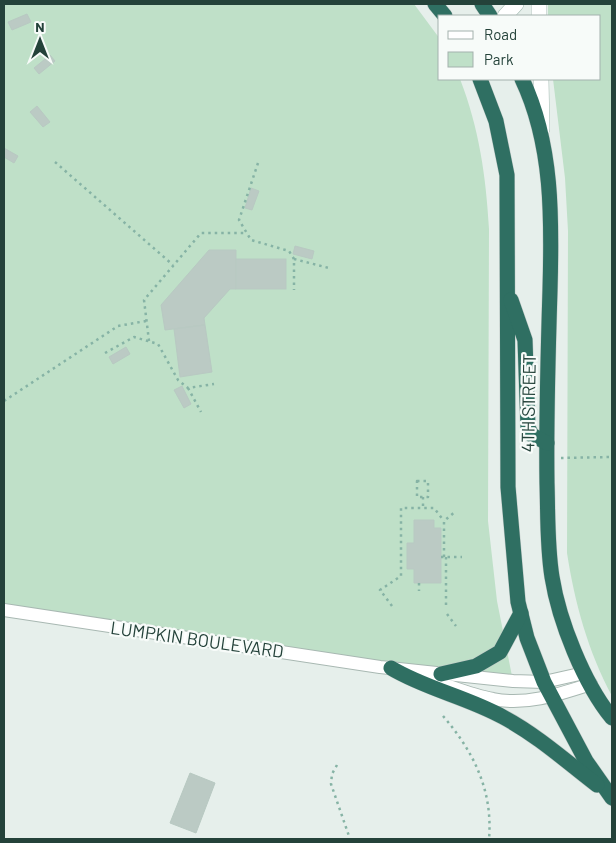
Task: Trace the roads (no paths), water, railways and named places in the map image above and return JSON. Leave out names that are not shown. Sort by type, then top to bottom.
[{"type":"highway","points":[[435,4],[444,15]]},
{"type":"highway","points":[[482,4],[489,15]]},
{"type":"highway","name":"4TH STREET","points":[[480,80],[496,121],[506,175],[508,487],[513,560],[521,612],[527,638],[544,682],[586,761],[610,796]]},
{"type":"highway","name":"4TH STREET","points":[[522,80],[543,138],[552,223],[547,443],[552,579],[570,638],[588,679],[612,718]]},
{"type":"highway","points":[[507,290],[525,340],[528,428],[532,435],[547,443]]},
{"type":"highway","points":[[441,674],[476,666],[500,652],[521,612]]},
{"type":"highway","points":[[391,668],[410,680],[461,697],[504,717],[610,796]]},
{"type":"main road","points":[[506,15],[516,4]]},
{"type":"main road","points":[[540,80],[543,138]]},
{"type":"street","name":"LUMPKIN BOULEVARD","points":[[4,610],[441,674],[513,681],[544,682],[588,679]]},
{"type":"street","name":"LUMPKIN BOULEVARD","points":[[391,668],[493,700],[513,701],[552,697],[588,679]]}]
